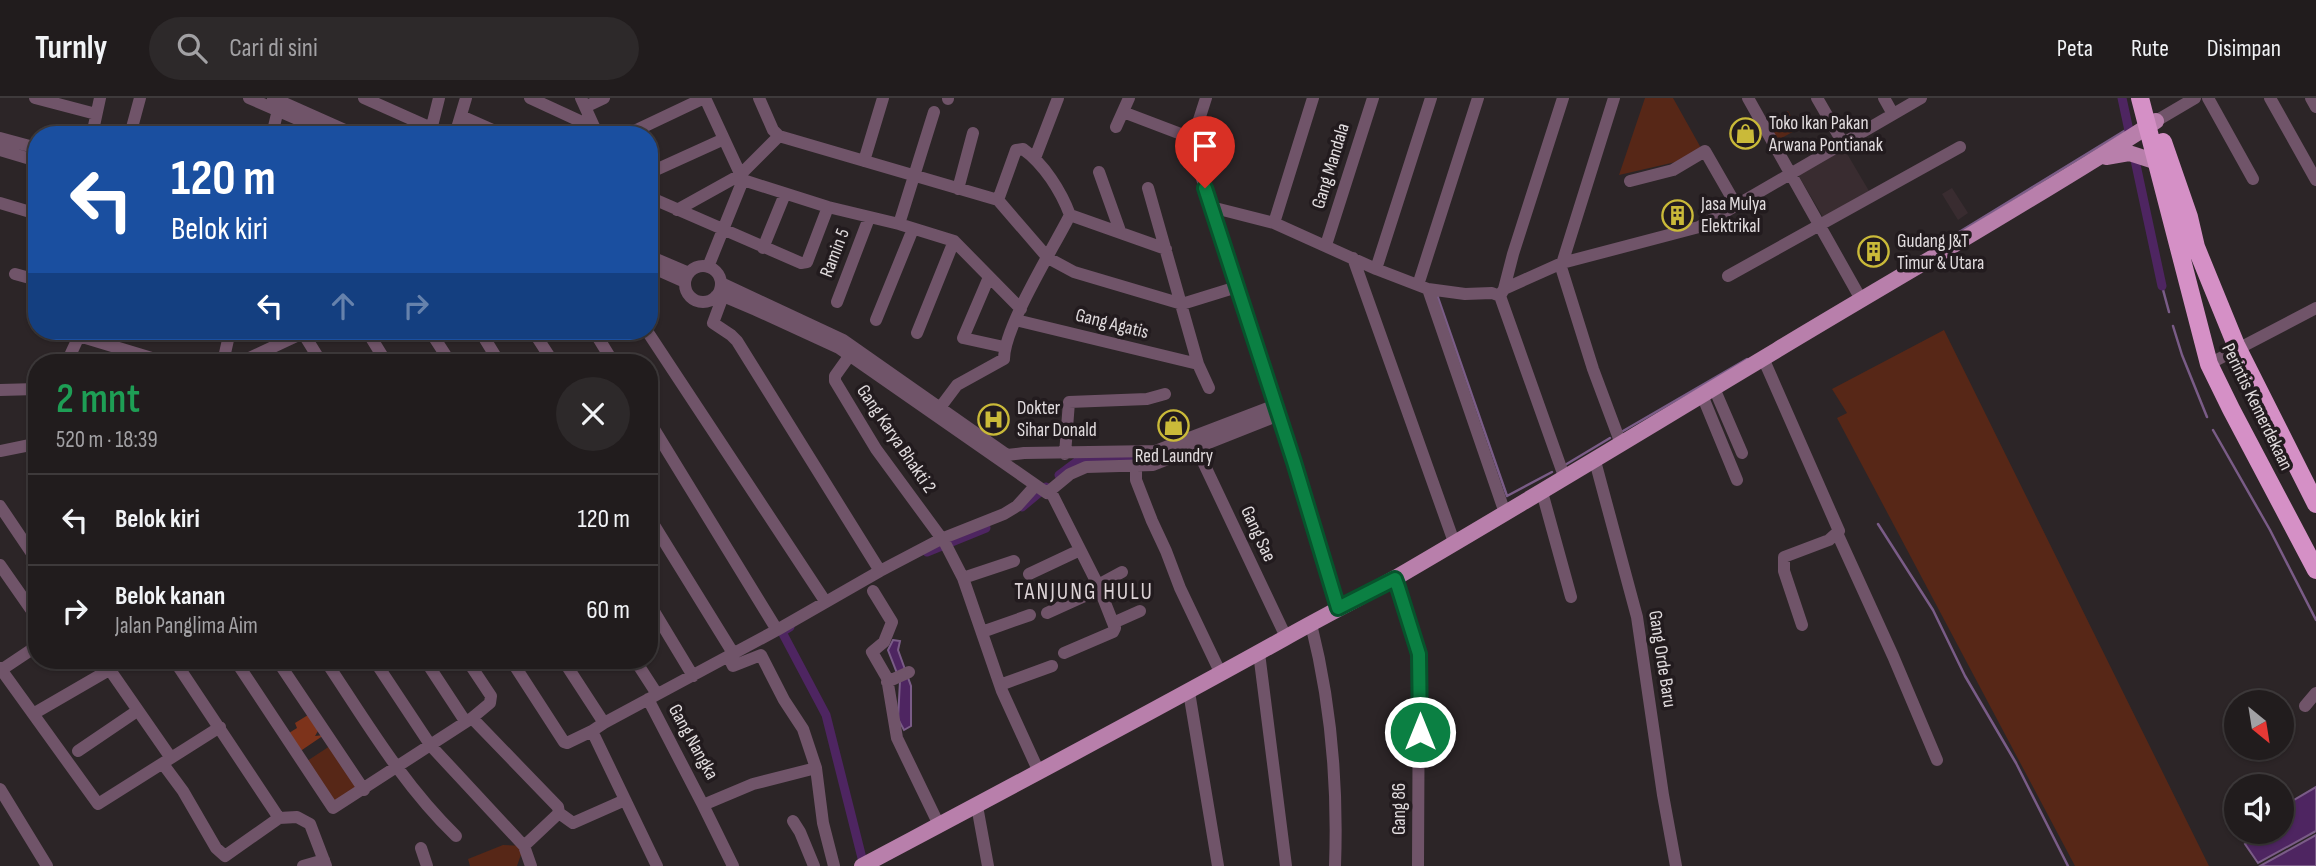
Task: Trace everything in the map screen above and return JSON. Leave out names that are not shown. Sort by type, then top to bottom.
[{"type":"highway","points":[[2140,98],[2140,132],[2189,217],[2196,247],[2238,348],[2316,504]]},
{"type":"highway","points":[[2140,132],[2150,98]]},
{"type":"highway","name":"Perintis Kemerdekaan","points":[[2140,132],[2157,162],[2209,364],[2316,570]]},
{"type":"main road","points":[[866,864],[887,860],[939,825],[1189,692],[1338,608],[1396,583],[1454,542],[1595,461],[2140,132]]},
{"type":"main road","points":[[2098,159],[2129,153],[2157,162]]},
{"type":"street","points":[[35,98],[96,114]]},
{"type":"street","points":[[94,126],[100,98]]},
{"type":"street","points":[[132,126],[140,98]]},
{"type":"street","points":[[249,98],[277,102],[334,126]]},
{"type":"street","points":[[364,98],[427,126]]},
{"type":"street","points":[[432,126],[439,98]]},
{"type":"street","points":[[458,126],[466,98]]},
{"type":"street","points":[[530,98],[584,126]]},
{"type":"street","points":[[593,126],[583,103],[604,98]]},
{"type":"street","points":[[645,126],[705,98],[742,178],[828,207],[900,224],[954,241],[989,277],[1019,314]]},
{"type":"street","points":[[759,98],[773,130],[779,136],[998,200],[1048,258],[1074,272],[1182,304],[1237,287]]},
{"type":"street","points":[[864,161],[883,98]]},
{"type":"street","points":[[1035,158],[1058,98]]},
{"type":"street","points":[[1116,127],[1129,98]]},
{"type":"street","points":[[1206,98],[1194,139],[1194,151],[1278,410],[1338,608]]},
{"type":"street","points":[[1274,223],[1313,98]]},
{"type":"street","name":"Gang Mandala","points":[[1326,245],[1373,98]]},
{"type":"street","points":[[1376,269],[1432,98]]},
{"type":"street","points":[[1478,98],[1423,287],[1505,513]]},
{"type":"street","points":[[1563,98],[1502,293],[1564,479]]},
{"type":"street","points":[[1615,98],[1562,263],[1575,315],[1621,444]]},
{"type":"street","points":[[1748,98],[1862,301]]},
{"type":"street","points":[[1817,98],[1843,143]]},
{"type":"street","points":[[1884,98],[1893,114]]},
{"type":"street","points":[[1211,207],[1274,223],[1423,287],[1465,293],[1502,293],[1562,263],[1691,229],[1921,98]]},
{"type":"street","points":[[2140,132],[2195,98]]},
{"type":"street","points":[[2208,98],[2253,179]]},
{"type":"street","points":[[2270,98],[2316,180]]},
{"type":"street","points":[[2311,98],[2316,107]]},
{"type":"street","points":[[273,126],[277,102]]},
{"type":"street","points":[[277,102],[318,126]]},
{"type":"street","points":[[900,224],[934,112]]},
{"type":"street","points":[[1123,112],[1194,139]]},
{"type":"street","points":[[461,116],[484,126]]},
{"type":"street","points":[[958,189],[973,133]]},
{"type":"street","points":[[708,267],[742,178],[779,136]]},
{"type":"street","points":[[0,138],[28,146]]},
{"type":"street","points":[[658,169],[724,138]]},
{"type":"street","points":[[1728,276],[1960,147]]},
{"type":"street","points":[[998,200],[1016,150],[1023,149],[1035,158],[1061,196],[1070,215],[1166,248]]},
{"type":"street","points":[[0,150],[28,158]]},
{"type":"street","points":[[1630,181],[1673,170],[1705,151],[1736,205]]},
{"type":"street","points":[[1099,172],[1120,231]]},
{"type":"street","points":[[677,210],[742,178]]},
{"type":"street","points":[[1148,188],[1198,364],[1209,388]]},
{"type":"street","points":[[764,248],[785,194]]},
{"type":"street","points":[[658,201],[801,263],[807,261],[828,207]]},
{"type":"street","points":[[0,203],[28,211]]},
{"type":"street","points":[[939,409],[957,385],[1004,359],[1004,347],[1019,314],[1070,215]]},
{"type":"street","name":"Ramin 5","points":[[837,302],[869,218]]},
{"type":"street","points":[[876,320],[913,229]]},
{"type":"street","points":[[918,333],[954,241]]},
{"type":"street","points":[[1353,258],[1454,542]]},
{"type":"street","points":[[658,261],[687,277]]},
{"type":"street","points":[[720,292],[709,301],[696,301],[687,291],[687,277],[698,267],[708,267],[719,276],[720,292],[713,323],[737,341],[880,571]]},
{"type":"street","points":[[658,269],[687,277]]},
{"type":"street","points":[[15,274],[28,278]]},
{"type":"street","points":[[989,277],[964,338],[1004,347]]},
{"type":"street","points":[[720,292],[821,338],[1005,459]]},
{"type":"street","points":[[720,292],[843,340],[939,409],[1042,489],[1080,550],[1099,587],[1115,628],[1113,632],[1064,653]]},
{"type":"street","points":[[2209,364],[2316,308]]},
{"type":"street","name":"Gang Agatis","points":[[1019,314],[1198,364]]},
{"type":"street","points":[[97,340],[140,354]]},
{"type":"street","points":[[258,354],[288,340]]},
{"type":"street","points":[[653,340],[825,601]]},
{"type":"street","name":"Gang Karya Bhakti 2","points":[[849,355],[835,376],[835,381],[876,449],[945,545]]},
{"type":"street","points":[[1763,358],[1838,525],[1837,533],[1937,760]]},
{"type":"street","points":[[0,390],[28,389]]},
{"type":"street","points":[[1708,391],[1742,453]]},
{"type":"street","points":[[1708,391],[1737,480]]},
{"type":"street","points":[[1065,454],[1069,402],[1147,399],[1165,394]]},
{"type":"street","points":[[517,669],[567,743],[777,630],[880,571],[945,545],[1004,514],[1070,474],[1086,467],[1153,465],[1278,410]]},
{"type":"street","points":[[1005,459],[1024,453],[1155,451],[1278,410]]},
{"type":"street","points":[[658,436],[777,630]]},
{"type":"street","points":[[0,452],[28,445]]},
{"type":"street","name":"Gang Sae","points":[[1196,447],[1286,637]]},
{"type":"street","name":"Gang Orde Baru","points":[[1595,461],[1637,617],[1676,866]]},
{"type":"street","points":[[1136,467],[1136,480],[1152,522],[1221,674]]},
{"type":"street","points":[[1542,492],[1571,597]]},
{"type":"street","points":[[1,508],[28,548]]},
{"type":"street","points":[[658,532],[730,655],[733,666],[761,655],[784,700],[803,729],[816,768],[823,822],[834,866]]},
{"type":"street","points":[[1802,625],[1784,571],[1784,557],[1812,548],[1837,533]]},
{"type":"street","points":[[945,545],[963,578],[1000,685],[1039,772]]},
{"type":"street","points":[[1029,574],[1080,550]]},
{"type":"street","points":[[963,578],[1014,561]]},
{"type":"street","points":[[0,565],[28,605]]},
{"type":"street","points":[[1047,613],[1099,587],[1122,572]]},
{"type":"street","name":"Gang 86","points":[[1396,583],[1419,654],[1418,866]]},
{"type":"street","points":[[873,591],[892,622],[884,642],[872,652],[887,682],[897,738],[939,825]]},
{"type":"street","points":[[1114,623],[1140,611]]},
{"type":"street","points":[[982,632],[1030,615]]},
{"type":"street","points":[[658,618],[693,676]]},
{"type":"street","points":[[1311,624],[1330,719],[1337,827],[1335,866]]},
{"type":"street","points":[[28,652],[1,669],[98,804],[220,727]]},
{"type":"street","points":[[1259,653],[1286,866]]},
{"type":"street","points":[[1000,685],[1052,666]]},
{"type":"street","points":[[33,714],[100,669]]},
{"type":"street","points":[[109,669],[167,761],[216,848],[225,856],[279,818],[297,817],[310,824],[325,863],[303,866]]},
{"type":"street","points":[[180,669],[279,818]]},
{"type":"street","points":[[241,669],[333,808],[469,720],[491,699],[473,669]]},
{"type":"street","points":[[283,669],[363,790]]},
{"type":"street","points":[[331,669],[397,768],[436,817],[456,836]]},
{"type":"street","points":[[380,669],[431,746],[524,846],[531,866]]},
{"type":"street","points":[[432,669],[469,720],[558,807],[559,813],[573,823],[625,800]]},
{"type":"street","points":[[569,669],[604,723]]},
{"type":"street","name":"Gang Nangka","points":[[639,669],[706,803],[733,866]]},
{"type":"street","points":[[887,682],[909,671]]},
{"type":"street","points":[[1189,692],[1218,866]]},
{"type":"street","points":[[2305,706],[2316,693]]},
{"type":"street","points":[[78,751],[137,712]]},
{"type":"street","points":[[592,731],[657,866]]},
{"type":"street","points":[[706,803],[753,784],[816,768]]},
{"type":"street","points":[[0,789],[47,866]]},
{"type":"street","points":[[977,806],[988,866]]},
{"type":"street","points":[[524,846],[559,813]]},
{"type":"street","points":[[793,821],[814,866]]},
{"type":"street","points":[[421,848],[427,866]]},
{"type":"street","points":[[230,853],[238,866]]},
{"type":"shaded area","points":[[1645,98],[1673,98],[1701,148],[1680,161],[1619,175]]},
{"type":"shaded area","points":[[1788,111],[1798,129],[1776,141],[1766,124]]},
{"type":"shaded area","points":[[1843,147],[1869,191],[1823,217],[1797,173]]},
{"type":"shaded area","points":[[1952,188],[1968,213],[1958,220],[1942,194]]},
{"type":"shaded area","points":[[1944,330],[2209,866],[2075,866],[1837,418],[1847,413],[1832,389]]},
{"type":"shaded area","points":[[893,640],[900,641],[898,650],[911,686],[911,726],[904,730],[898,719],[900,681],[888,650]]},
{"type":"shaded area","points":[[308,715],[318,731],[315,736],[324,735],[299,752],[289,733],[297,728],[295,723]]},
{"type":"shaded area","points":[[330,746],[357,788],[334,804],[307,761]]},
{"type":"shaded area","points":[[2316,787],[2316,831],[2294,843],[2294,800]]},
{"type":"shaded area","points":[[2316,835],[2316,866],[2260,866]]},
{"type":"shaded area","points":[[2245,844],[2292,844],[2258,863]]},
{"type":"shaded area","points":[[503,845],[524,846],[517,866],[470,866],[468,859]]},
{"type":"waterway","points":[[2122,98],[2131,140]]},
{"type":"waterway","points":[[1951,237],[2129,128]]},
{"type":"waterway","points":[[2135,160],[2162,286]]},
{"type":"waterway","points":[[2162,286],[2169,312]]},
{"type":"waterway","points":[[1437,295],[1507,496],[1552,472]]},
{"type":"waterway","points":[[2173,326],[2207,417]]},
{"type":"waterway","points":[[1623,431],[1747,359]]},
{"type":"waterway","points":[[2213,430],[2270,530],[2316,620]]},
{"type":"waterway","points":[[1565,465],[1610,438]]},
{"type":"waterway","points":[[1059,475],[1079,460],[1152,457]]},
{"type":"waterway","points":[[1022,507],[1046,487]]},
{"type":"waterway","points":[[1878,524],[1933,610],[1965,676],[2016,763],[2068,866]]},
{"type":"waterway","points":[[927,552],[986,528]]},
{"type":"waterway","points":[[790,627],[782,632],[826,715],[864,866]]},
{"type":"place","name":"Toko Ikan Pakan Arwana Pontianak","points":[[1746,134]]},
{"type":"place","name":"Jasa Mulya Elektrikal","points":[[1678,215]]},
{"type":"place","name":"Gudang J&T Timur & Utara","points":[[1874,252]]},
{"type":"place","name":"Dokter Sihar Donald","points":[[994,419]]},
{"type":"place","name":"Red Laundry","points":[[1174,425]]},
{"type":"district","name":"TANJUNG HULU","points":[[1084,592]]},
{"type":"route","points":[[1205,188],[1257,345],[1338,608],[1395,579],[1419,649],[1420,732]]}]
